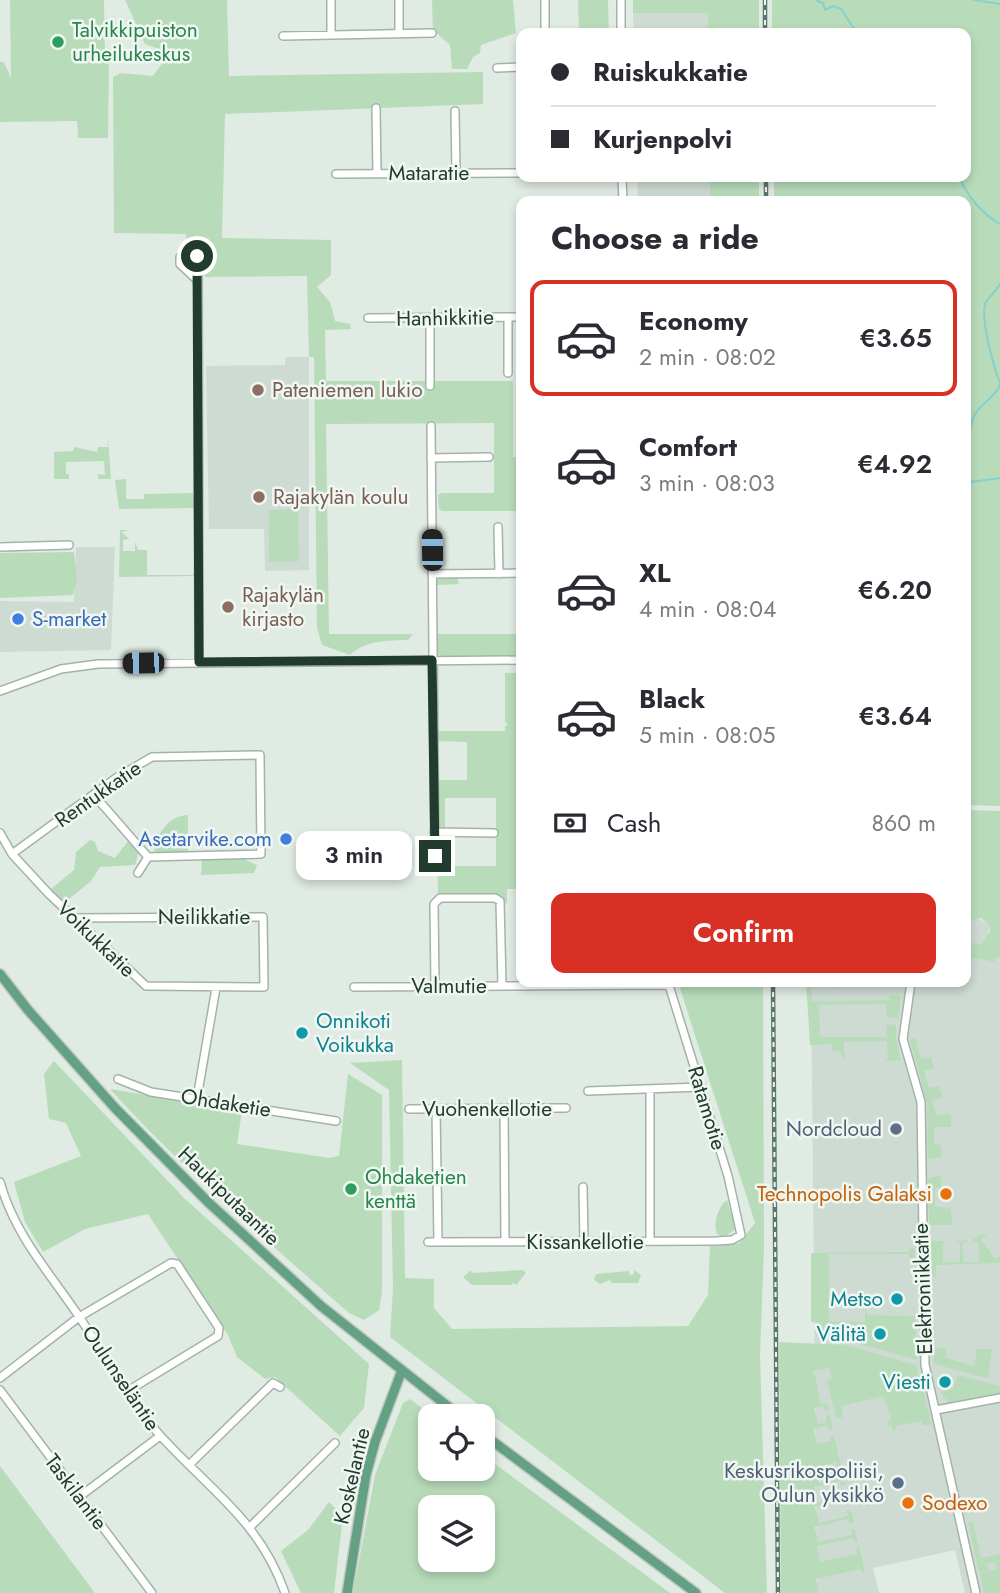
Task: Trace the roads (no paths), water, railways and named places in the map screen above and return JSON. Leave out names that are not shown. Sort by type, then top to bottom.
[{"type":"main road","name":"Haukiputaantie","points":[[0,974],[28,1010],[115,1108],[209,1203],[321,1306],[445,1404]]},
{"type":"main road","name":"Koskelantie","points":[[347,1593],[366,1475],[375,1442],[402,1370]]},
{"type":"main road","points":[[495,1443],[696,1593]]},
{"type":"street","points":[[331,0],[331,35]]},
{"type":"street","points":[[399,0],[399,33]]},
{"type":"street","points":[[545,0],[545,28]]},
{"type":"street","points":[[621,0],[621,28]]},
{"type":"street","points":[[283,36],[432,33]]},
{"type":"street","points":[[497,68],[516,67]]},
{"type":"street","points":[[376,108],[377,173]]},
{"type":"street","points":[[455,111],[456,173]]},
{"type":"street","name":"Mataratie","points":[[336,174],[516,173]]},
{"type":"street","points":[[196,279],[199,662]]},
{"type":"street","points":[[508,317],[508,373]]},
{"type":"street","name":"Hanhikkitie","points":[[368,318],[516,317]]},
{"type":"street","points":[[430,319],[430,386]]},
{"type":"street","points":[[431,426],[435,869]]},
{"type":"street","points":[[431,458],[489,457]]},
{"type":"street","points":[[498,527],[499,574]]},
{"type":"street","points":[[0,547],[68,545]]},
{"type":"street","points":[[432,575],[516,573]]},
{"type":"street","points":[[0,691],[75,666],[199,662],[516,660]]},
{"type":"street","name":"Rentukkatie","points":[[12,854],[116,778],[152,757],[260,755],[261,854],[148,858]]},
{"type":"street","points":[[94,795],[148,858],[138,873]]},
{"type":"street","points":[[434,832],[494,833]]},
{"type":"street","name":"Voikukkatie","points":[[0,833],[12,854],[146,986],[264,987]]},
{"type":"street","points":[[435,986],[434,904],[440,898],[495,898],[500,901],[502,986]]},
{"type":"street","name":"Neilikkatie","points":[[75,918],[263,917],[264,987]]},
{"type":"street","name":"Valmutie","points":[[354,987],[516,986]]},
{"type":"street","name":"Ratamotie","points":[[670,987],[728,1176],[741,1235]]},
{"type":"street","name":"Elektroniikkatie","points":[[910,987],[903,1038],[921,1102],[925,1365],[976,1593]]},
{"type":"street","points":[[197,1098],[216,988]]},
{"type":"street","name":"Ohdaketie","points":[[118,1079],[151,1092],[336,1121]]},
{"type":"street","points":[[588,1091],[701,1087]]},
{"type":"street","points":[[650,1090],[650,1241]]},
{"type":"street","name":"Vuohenkellotie","points":[[409,1110],[565,1108]]},
{"type":"street","points":[[504,1109],[505,1242]]},
{"type":"street","points":[[436,1110],[438,1242]]},
{"type":"street","name":"Oulunseläntie","points":[[0,1182],[15,1226],[79,1317],[126,1392],[160,1436],[251,1526],[285,1593]]},
{"type":"street","points":[[583,1187],[584,1242]]},
{"type":"street","name":"Kissankellotie","points":[[428,1242],[732,1240],[741,1235]]},
{"type":"street","points":[[0,1378],[79,1317],[171,1263],[180,1266],[219,1328],[218,1336],[126,1392]]},
{"type":"street","points":[[190,1464],[273,1383],[280,1387]]},
{"type":"street","name":"Taskilantie","points":[[0,1390],[152,1593]]},
{"type":"street","points":[[936,1410],[1000,1398]]},
{"type":"street","points":[[79,1497],[160,1436]]},
{"type":"street","points":[[251,1526],[335,1443]]},
{"type":"waterway","points":[[816,0],[823,3],[825,10],[833,6],[841,9],[854,28]]},
{"type":"waterway","points":[[974,0],[1000,4]]},
{"type":"waterway","points":[[962,182],[970,196]]},
{"type":"waterway","points":[[971,197],[987,215],[1000,224]]},
{"type":"waterway","points":[[1000,284],[984,309],[988,342],[1000,383]]},
{"type":"waterway","points":[[971,426],[977,411],[1000,385]]},
{"type":"waterway","points":[[971,482],[1000,478]]},
{"type":"railway","points":[[765,0],[765,28]]},
{"type":"railway","points":[[766,182],[766,196]]},
{"type":"railway","points":[[773,987],[778,1593]]},
{"type":"place","name":"Talvikkipuiston urheilukeskus","points":[[58,42]]},
{"type":"place","name":"Pateniemen lukio","points":[[258,390]]},
{"type":"place","name":"Rajakylän koulu","points":[[259,497]]},
{"type":"place","name":"Rajakylän kirjasto","points":[[228,607]]},
{"type":"place","name":"S-market","points":[[18,619]]},
{"type":"place","name":"Asetarvike.com","points":[[286,839]]},
{"type":"place","name":"Onnikoti Voikukka","points":[[302,1033]]},
{"type":"place","name":"Nordcloud","points":[[896,1129]]},
{"type":"place","name":"Ohdaketien kenttä","points":[[351,1189]]},
{"type":"place","name":"Technopolis Galaksi","points":[[946,1194]]},
{"type":"place","name":"Metso","points":[[897,1299]]},
{"type":"place","name":"Välitä","points":[[880,1334]]},
{"type":"place","name":"Viesti","points":[[945,1382]]},
{"type":"place","name":"Keskusrikospoliisi, Oulun yksikkö","points":[[898,1483]]},
{"type":"place","name":"Sodexo","points":[[908,1503]]}]
